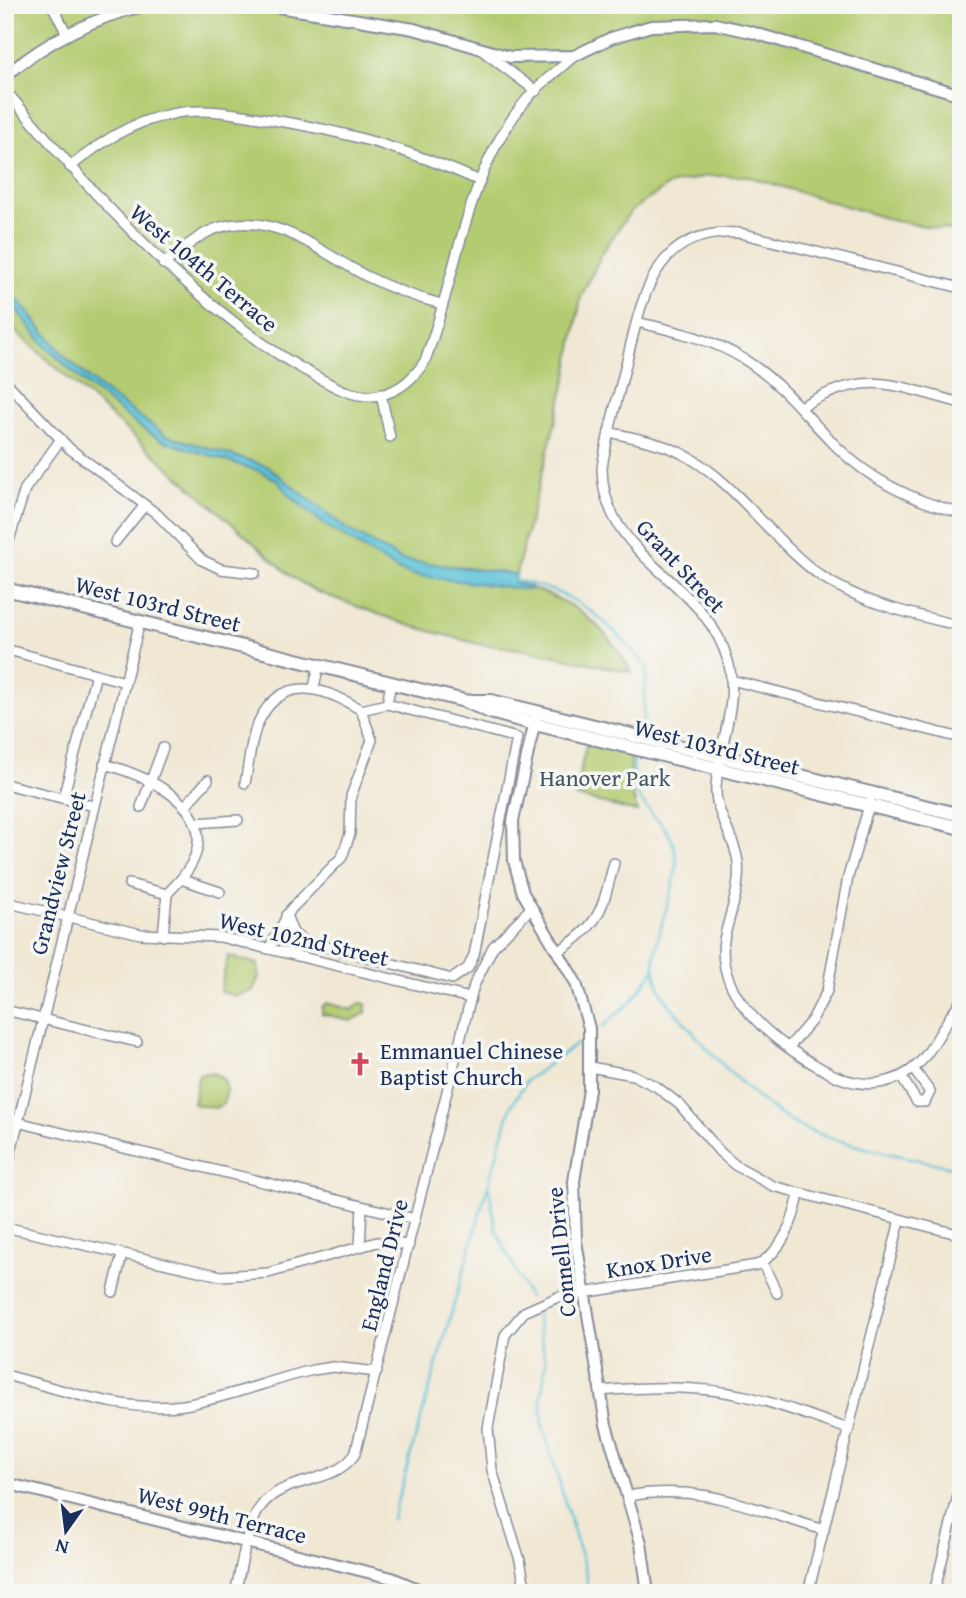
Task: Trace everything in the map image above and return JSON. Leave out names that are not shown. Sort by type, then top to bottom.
[{"type":"main road","name":"West 103rd Street","points":[[5,589],[465,701],[490,712],[536,718],[870,800],[961,828]]},
{"type":"main road","name":"West 103rd Street","points":[[870,800],[961,815]]},
{"type":"street","points":[[52,5],[67,34]]},
{"type":"street","points":[[5,76],[67,34],[109,15],[147,5]]},
{"type":"street","points":[[266,5],[414,29],[510,57],[574,56]]},
{"type":"street","points":[[390,438],[381,394],[400,388],[418,372],[429,351],[461,231],[480,181],[506,130],[536,90],[574,56],[627,32],[652,26],[699,22],[751,32],[961,95]]},
{"type":"street","points":[[484,51],[536,90]]},
{"type":"street","name":"West 104th Terrace","points":[[5,90],[122,225],[163,264],[253,337],[285,359],[349,392],[370,396],[381,394]]},
{"type":"street","points":[[70,167],[93,148],[130,126],[172,114],[211,111],[360,136],[419,154],[480,181]]},
{"type":"street","points":[[163,264],[213,230],[235,225],[266,225],[295,234],[380,283],[441,304]]},
{"type":"street","name":"Grant Street","points":[[902,1078],[873,1084],[846,1081],[812,1064],[740,1003],[725,974],[724,943],[737,889],[738,861],[734,843],[716,799],[730,716],[731,680],[724,650],[705,617],[625,536],[608,510],[602,485],[602,468],[636,322],[653,273],[664,260],[686,243],[715,233],[740,233],[961,288]]},
{"type":"street","points":[[636,322],[724,348],[763,373],[866,472],[908,496],[961,513]]},
{"type":"street","points":[[5,381],[61,439],[102,474],[145,505],[202,561],[221,569],[255,573]]},
{"type":"street","points":[[800,407],[841,386],[863,382],[961,403]]},
{"type":"street","points":[[609,432],[656,443],[691,458],[808,566],[844,589],[888,608],[961,626]]},
{"type":"street","points":[[5,553],[25,489],[61,439]]},
{"type":"street","points":[[115,542],[145,505]]},
{"type":"street","name":"Grandview Street","points":[[5,1176],[140,621]]},
{"type":"street","points":[[5,649],[125,682]]},
{"type":"street","points":[[314,687],[319,665]]},
{"type":"street","points":[[64,798],[96,674]]},
{"type":"street","points":[[731,680],[961,738]]},
{"type":"street","points":[[387,704],[391,683]]},
{"type":"street","points":[[246,783],[254,736],[262,715],[281,696],[293,690],[314,687],[361,710],[387,704],[517,738],[498,837],[512,839]]},
{"type":"street","points":[[269,948],[286,915],[301,897],[335,866],[347,845],[351,796],[372,740],[361,710]]},
{"type":"street","name":"Connell Drive","points":[[536,718],[512,839],[519,883],[531,908],[559,951],[583,1002],[589,1028],[590,1067],[574,1181],[576,1241],[609,1437],[641,1543],[648,1593]]},
{"type":"street","points":[[141,807],[163,748]]},
{"type":"street","points":[[104,764],[136,773],[150,781],[186,806],[195,823],[196,851],[181,880],[167,894],[163,936]]},
{"type":"street","points":[[186,806],[208,780]]},
{"type":"street","points":[[5,784],[94,806]]},
{"type":"street","points":[[789,1047],[812,1020],[827,991],[848,877],[870,800]]},
{"type":"street","points":[[195,823],[238,820]]},
{"type":"street","name":"West 102nd Street","points":[[286,915],[293,933],[304,941],[452,979],[468,968],[474,956],[498,837]]},
{"type":"street","points":[[559,951],[583,934],[598,918],[608,894],[614,863]]},
{"type":"street","points":[[181,880],[220,892]]},
{"type":"street","points":[[129,884],[167,894]]},
{"type":"street","name":"West 102nd Street","points":[[5,902],[141,934],[220,937],[470,998]]},
{"type":"street","points":[[961,905],[961,942]]},
{"type":"street","name":"England Drive","points":[[235,1593],[247,1543],[259,1510],[274,1493],[294,1483],[335,1471],[351,1460],[377,1372],[470,998],[482,964],[493,947],[531,908]]},
{"type":"street","points":[[400,981],[402,967]]},
{"type":"street","points":[[914,1070],[930,1092],[925,1102],[913,1097],[902,1078],[914,1070],[961,1001]]},
{"type":"street","points":[[5,1010],[137,1042]]},
{"type":"street","points":[[590,1067],[633,1075],[657,1087],[680,1105],[706,1138],[735,1165],[755,1178],[799,1195],[961,1235]]},
{"type":"street","points":[[5,1119],[415,1219]]},
{"type":"street","points":[[777,1293],[762,1262],[786,1235],[799,1195]]},
{"type":"street","points":[[360,1247],[362,1207]]},
{"type":"street","points":[[808,1593],[900,1220]]},
{"type":"street","points":[[5,1227],[201,1274],[241,1276],[268,1273],[385,1241],[409,1245]]},
{"type":"street","points":[[113,1292],[122,1255]]},
{"type":"street","name":"Knox Drive","points":[[526,1593],[487,1444],[500,1347],[514,1321],[541,1302],[762,1262]]},
{"type":"street","points":[[5,1375],[113,1402],[156,1407],[185,1405],[313,1370],[333,1367],[377,1372]]},
{"type":"street","points":[[600,1391],[664,1387],[718,1391],[769,1402],[849,1429]]},
{"type":"street","name":"West 99th Terrace","points":[[5,1483],[392,1578],[427,1593]]},
{"type":"street","points":[[934,1593],[961,1483]]},
{"type":"street","points":[[627,1496],[669,1490],[710,1495],[824,1530]]},
{"type":"green space","points":[[5,5],[961,5],[961,232],[895,221],[746,176],[707,176],[669,185],[630,212],[602,253],[581,297],[567,377],[514,582],[552,596],[583,614],[609,638],[631,672],[527,650],[478,644],[408,625],[315,591],[292,577],[5,322]]},
{"type":"green space","name":"Hanover Park","points":[[587,742],[632,753],[629,779],[637,812],[574,796]]},
{"type":"green space","points":[[228,956],[258,964],[259,977],[253,991],[234,996],[220,991]]},
{"type":"green space","points":[[327,1003],[352,1010],[360,1003],[366,1004],[366,1013],[351,1021],[322,1014],[322,1007]]},
{"type":"green space","points":[[211,1073],[221,1077],[226,1084],[223,1104],[215,1108],[193,1104],[199,1074]]},
{"type":"water","points":[[5,285],[65,357],[100,388],[165,435],[267,466],[348,530],[402,560],[516,574],[514,583],[531,587],[529,590],[413,575],[398,570],[325,525],[290,496],[277,480],[262,472],[161,440],[89,387],[46,347],[5,295]]},
{"type":"waterway","points":[[512,580],[534,584],[572,599],[604,622],[633,650],[647,667],[643,723]]},
{"type":"waterway","points":[[634,760],[637,792],[666,830],[676,856],[674,881],[655,957],[657,980],[664,997],[746,1087],[792,1122],[844,1142],[961,1169]]},
{"type":"waterway","points":[[602,1027],[632,1001],[654,970]]},
{"type":"waterway","points":[[392,1519],[511,1106],[527,1080],[577,1044]]},
{"type":"waterway","points":[[489,1187],[496,1230],[529,1298]]},
{"type":"waterway","points":[[536,1313],[546,1364],[541,1399],[543,1427],[587,1577],[586,1593]]},
{"type":"place","name":"Emmanuel Chinese Baptist Church","points":[[360,1064]]}]
